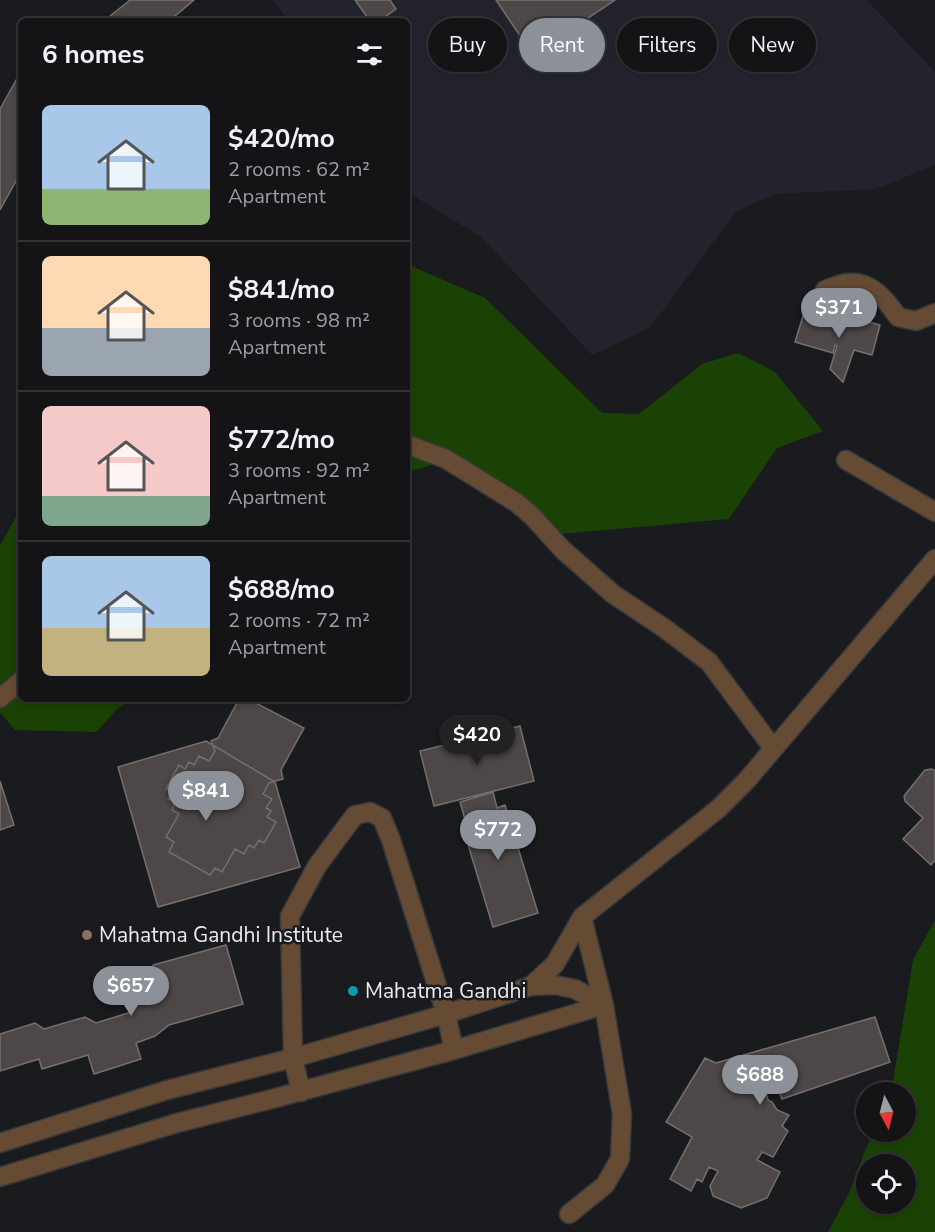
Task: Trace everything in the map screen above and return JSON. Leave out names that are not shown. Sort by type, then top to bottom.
[{"type":"lane","points":[[825,290],[848,283],[865,284],[886,299],[898,317],[916,321],[935,313]]},
{"type":"lane","points":[[410,445],[446,459],[517,503],[563,550],[614,594],[709,662],[773,748]]},
{"type":"lane","points":[[846,460],[935,512]]},
{"type":"lane","points":[[531,986],[555,964],[582,917],[718,809],[747,780],[935,559]]},
{"type":"lane","points":[[0,698],[18,683]]},
{"type":"lane","points":[[301,1092],[293,1058],[290,916],[317,866],[355,815],[370,812],[382,818],[446,1014],[454,1050]]},
{"type":"lane","points":[[569,1214],[605,1185],[620,1159],[622,1114],[604,1005],[582,917]]},
{"type":"lane","points":[[0,1143],[168,1090],[293,1058],[446,1014],[531,986],[555,985],[575,989],[604,1005]]},
{"type":"lane","points":[[0,1178],[177,1123],[454,1050],[604,1005]]},
{"type":"shaded area","points":[[273,0],[867,0],[935,72],[935,165],[876,189],[775,194],[736,212],[650,328],[592,355],[481,237],[410,194],[410,18],[287,18]]},
{"type":"green space","points":[[410,266],[485,298],[602,413],[639,414],[702,364],[738,353],[774,371],[823,431],[777,448],[729,519],[560,534],[454,459],[410,471]]},
{"type":"green space","points":[[18,513],[18,702],[128,702],[117,709],[96,732],[15,730],[0,712],[0,546]]},
{"type":"green space","points":[[935,920],[935,1232],[828,1232],[856,1175],[856,1214],[916,1214],[916,1154],[864,1154],[869,1142],[916,1142],[916,1082],[893,1082],[913,960]]},
{"type":"building","points":[[130,0],[194,0],[173,18],[108,18]]},
{"type":"building","points":[[355,0],[390,0],[396,9],[383,18],[368,18]]},
{"type":"building","points":[[496,0],[615,0],[588,18],[519,18],[519,34]]},
{"type":"building","points":[[18,77],[18,177],[0,210],[0,109]]},
{"type":"building","points":[[820,315],[846,322],[848,316],[880,325],[872,355],[854,350],[843,382],[830,369],[837,346],[835,345],[833,353],[795,342],[803,316],[818,320]]},
{"type":"building","points":[[237,702],[254,702],[304,728],[281,770],[283,779],[269,783],[263,794],[272,799],[266,808],[271,811],[267,817],[276,822],[264,843],[259,840],[254,848],[249,845],[244,854],[235,849],[222,872],[215,868],[210,875],[169,852],[174,842],[166,837],[179,814],[172,810],[175,802],[168,799],[172,792],[166,789],[179,765],[185,769],[189,762],[194,765],[199,756],[209,761],[215,751],[211,741],[218,738]]},
{"type":"building","points":[[520,726],[534,781],[434,806],[420,751]]},
{"type":"building","points":[[206,741],[275,782],[300,867],[158,907],[118,767]]},
{"type":"building","points":[[925,770],[935,771],[935,860],[931,865],[903,839],[923,818],[905,801],[904,796]]},
{"type":"building","points":[[0,781],[14,825],[0,830]]},
{"type":"building","points":[[493,792],[497,808],[505,805],[538,913],[493,927],[466,838],[470,837],[460,802]]},
{"type":"building","points":[[226,945],[243,1004],[169,1025],[155,1036],[136,1043],[141,1059],[94,1074],[88,1055],[42,1069],[39,1059],[0,1071],[0,1034],[35,1023],[44,1029],[85,1017],[96,1023],[128,1013],[135,1002],[145,998],[150,991],[159,988],[153,965]]},
{"type":"building","points":[[875,1017],[890,1062],[782,1099],[775,1082],[764,1084],[768,1100],[777,1110],[789,1115],[782,1126],[788,1131],[773,1157],[762,1152],[757,1160],[780,1172],[767,1198],[741,1208],[713,1196],[710,1186],[718,1171],[709,1167],[702,1182],[697,1179],[691,1191],[670,1179],[692,1137],[666,1122],[705,1058],[716,1063]]},
{"type":"place","name":"Mahatma Gandhi Institute","points":[[87,935]]},
{"type":"place","name":"Mahatma Gandhi","points":[[353,991]]}]
